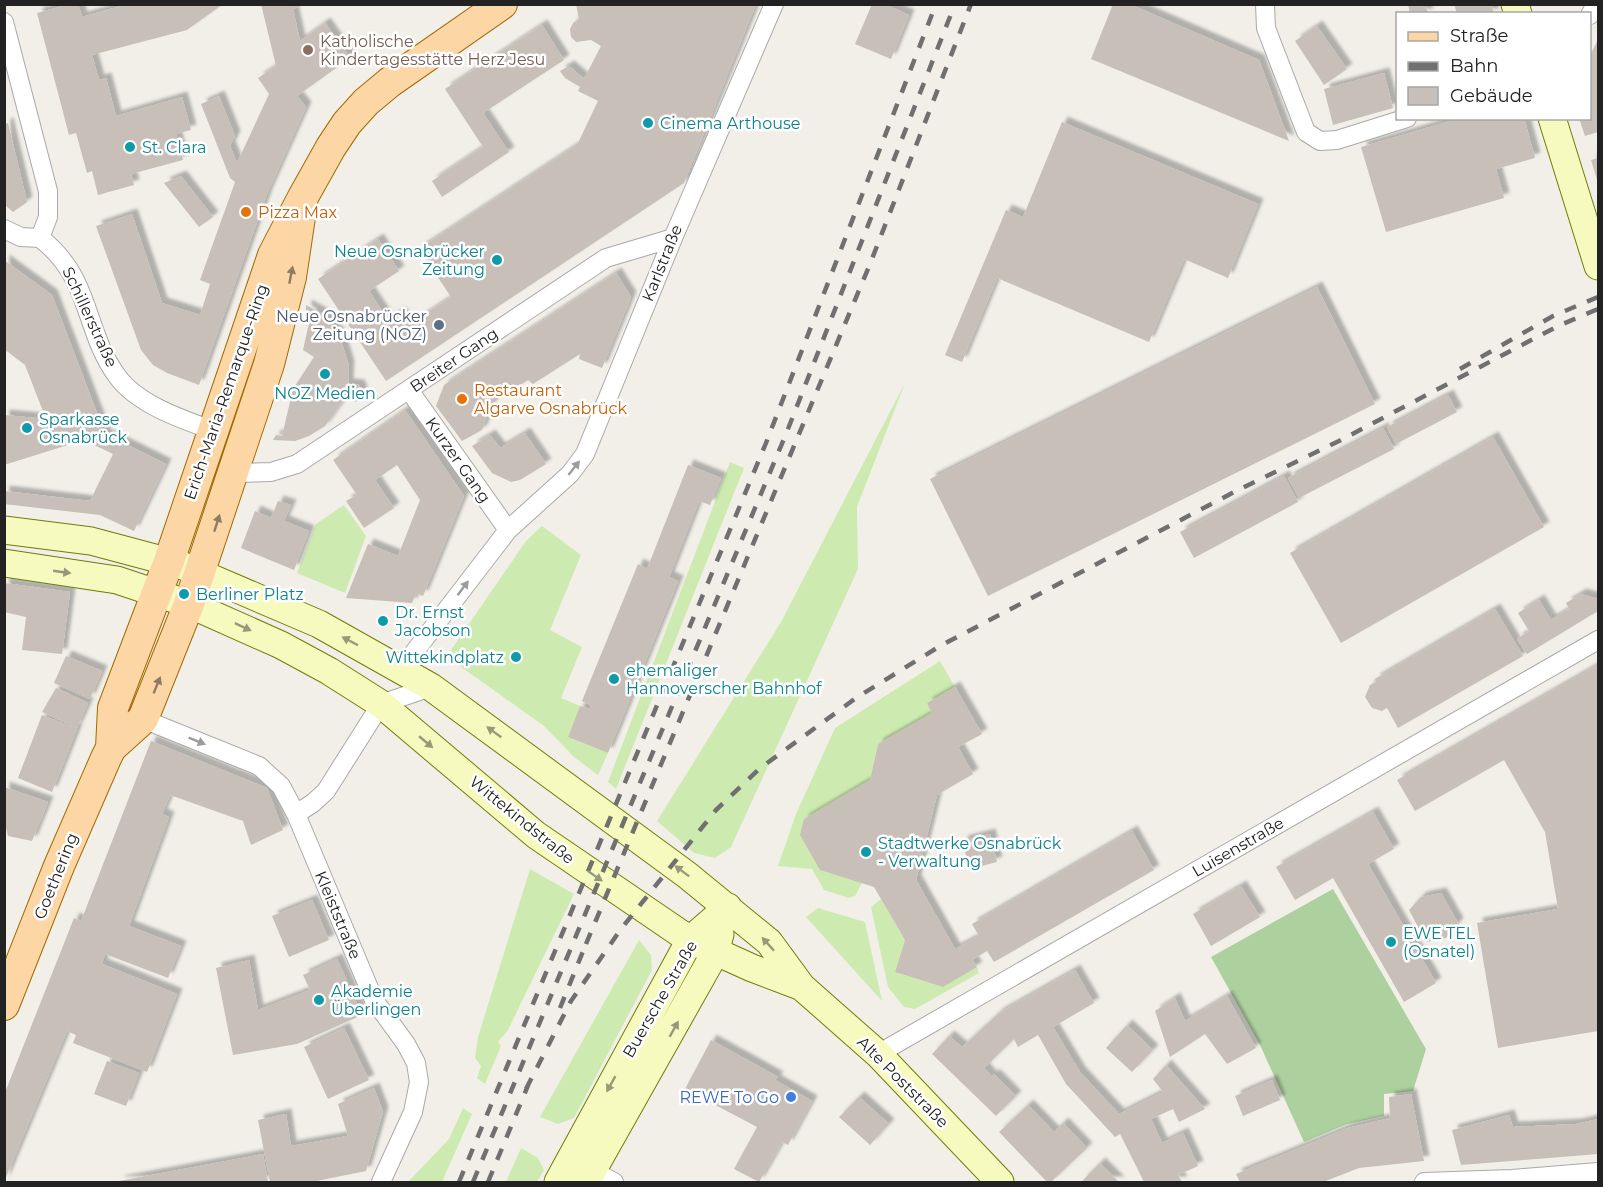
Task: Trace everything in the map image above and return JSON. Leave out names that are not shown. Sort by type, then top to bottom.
[{"type":"main road","name":"Erich-Maria-Remarque-Ring","points":[[183,566],[212,430],[273,255],[331,147],[347,123],[366,102],[390,82],[502,4]]},
{"type":"main road","points":[[1553,120],[1599,266]]},
{"type":"main road","name":"Erich-Maria-Remarque-Ring","points":[[157,592],[183,566],[234,473],[269,364],[291,277],[303,197]]},
{"type":"main road","points":[[189,604],[178,576],[253,353],[251,318]]},
{"type":"main road","points":[[4,530],[91,541],[183,566],[319,624],[402,668],[431,687],[728,907]]},
{"type":"main road","points":[[4,564],[117,580],[189,604]]},
{"type":"main road","name":"Goethering","points":[[5,996],[111,748],[113,708],[157,592]]},
{"type":"main road","name":"Goethering","points":[[111,748],[143,718],[189,604]]},
{"type":"main road","name":"Wittekindstraße","points":[[189,604],[281,645],[381,704],[536,835],[690,940],[715,952]]},
{"type":"main road","name":"Alte Poststraße","points":[[728,907],[769,942],[802,987],[878,1054],[1000,1182]]},
{"type":"main road","name":"Buersche Straße","points":[[558,1182],[690,940],[728,907]]},
{"type":"main road","name":"Buersche Straße","points":[[597,1179],[715,952],[728,907]]},
{"type":"main road","name":"Alte Poststraße","points":[[715,952],[802,987]]},
{"type":"street","name":"Karlstraße","points":[[508,530],[570,474],[585,454],[673,238],[774,4]]},
{"type":"street","points":[[1265,4],[1266,28],[1306,132],[1320,141],[1337,140],[1401,120]]},
{"type":"street","points":[[4,22],[48,191],[48,217],[40,238],[21,237],[4,229]]},
{"type":"street","name":"Schillerstraße","points":[[40,238],[57,251],[73,272],[99,339],[117,377],[138,397],[212,430]]},
{"type":"street","name":"Breiter Gang","points":[[234,473],[271,472],[297,464],[606,258],[673,238]]},
{"type":"street","name":"Kurzer Gang","points":[[409,390],[508,530]]},
{"type":"street","points":[[402,668],[508,530]]},
{"type":"street","name":"Luisenstraße","points":[[878,1054],[1599,640]]},
{"type":"street","points":[[296,814],[313,803],[331,784],[381,704],[431,687]]},
{"type":"street","name":"Kleiststraße","points":[[143,718],[258,766],[281,786],[296,814],[374,1000],[406,1044],[416,1063],[419,1082],[412,1112],[381,1182]]},
{"type":"street","points":[[1424,1182],[1512,1179],[1599,1172]]},
{"type":"green space","points":[[905,383],[857,507],[858,569],[731,847],[715,858],[694,853],[657,821],[781,622]]},
{"type":"green space","points":[[730,462],[744,468],[616,789],[608,782]]},
{"type":"green space","points":[[344,505],[366,536],[345,593],[297,573],[316,524]]},
{"type":"green space","name":"Wittekindplatz","points":[[542,526],[581,555],[550,630],[582,647],[561,698],[580,706],[568,737],[608,753],[598,775],[574,757],[544,726],[457,664],[451,650],[526,541]]},
{"type":"green space","points":[[940,661],[955,687],[927,703],[932,713],[878,744],[870,780],[804,819],[862,883],[855,896],[849,898],[824,890],[812,869],[778,866],[796,814],[835,728]]},
{"type":"green space","points":[[530,869],[574,894],[508,1030],[498,1042],[501,1046],[485,1084],[477,1078],[481,1066],[475,1058],[478,1037]]},
{"type":"green space","points":[[1333,889],[1426,1049],[1413,1091],[1384,1094],[1384,1116],[1347,1124],[1304,1142],[1260,1045],[1211,957]]},
{"type":"green space","points":[[881,899],[905,940],[895,972],[943,987],[977,967],[979,973],[915,1009],[904,1007],[888,987],[871,907]]},
{"type":"green space","points":[[818,908],[865,922],[882,1001],[806,917]]},
{"type":"green space","points":[[639,940],[651,955],[652,970],[574,1118],[558,1124],[540,1117]]},
{"type":"green space","points":[[463,1108],[472,1114],[442,1182],[408,1182],[449,1139]]},
{"type":"green space","points":[[521,1148],[538,1158],[544,1170],[537,1182],[506,1182]]},
{"type":"building","points":[[78,4],[82,17],[128,4],[217,4],[219,7],[187,30],[92,55],[99,80],[106,78],[116,116],[182,97],[191,130],[176,134],[183,160],[131,174],[134,185],[98,195],[92,171],[87,173],[76,133],[69,135],[37,13]]},
{"type":"building","points":[[261,4],[306,4],[293,9],[300,41],[325,23],[350,58],[297,96],[306,107],[267,194],[199,385],[153,365],[141,350],[96,226],[132,214],[162,303],[200,315],[210,284],[200,280],[235,182],[230,178],[201,104],[219,96],[235,136],[230,146],[237,163],[269,94],[258,78],[276,66]]},
{"type":"building","points":[[576,4],[756,4],[684,183],[386,381],[318,279],[378,239],[399,271],[369,291],[388,320],[400,312],[409,325],[451,297],[419,249],[577,145],[598,101],[578,91],[580,87],[565,78],[560,71],[569,66],[584,79],[601,46],[591,40],[576,42],[571,37],[570,29],[579,19]]},
{"type":"building","points":[[872,4],[884,4],[909,15],[891,59],[855,44]]},
{"type":"building","points":[[1113,4],[1129,4],[1259,60],[1289,141],[1091,59]]},
{"type":"building","points":[[1408,4],[1425,4],[1427,12],[1410,12]]},
{"type":"building","points":[[1454,4],[1491,4],[1493,12],[1456,12]]},
{"type":"building","points":[[542,25],[564,60],[483,113],[509,152],[442,197],[432,181],[483,147],[445,89]]},
{"type":"building","points":[[1317,26],[1347,69],[1324,85],[1295,41]]},
{"type":"building","points":[[1598,40],[1598,132],[1585,136],[1580,120],[1591,120],[1591,53]]},
{"type":"building","points":[[1384,73],[1393,108],[1333,125],[1324,89]]},
{"type":"building","points":[[1454,120],[1525,120],[1535,158],[1496,169],[1504,198],[1386,232],[1361,147]]},
{"type":"building","points":[[1062,122],[1258,204],[1228,278],[1184,259],[1149,342],[997,278],[962,362],[945,355],[1006,210],[1023,217]]},
{"type":"building","points":[[8,123],[27,202],[13,212],[5,205],[5,124]]},
{"type":"building","points":[[1598,158],[1598,183],[1591,160]]},
{"type":"building","points":[[181,176],[213,217],[199,227],[164,183]]},
{"type":"building","points":[[4,260],[52,295],[105,434],[166,464],[134,531],[100,515],[4,504],[4,491],[90,501],[113,454],[84,440],[4,465],[4,415],[46,419],[25,365],[4,349]]},
{"type":"building","points":[[616,273],[631,297],[602,368],[579,359],[580,354],[533,384],[528,380],[491,404],[482,430],[462,441],[436,406],[444,385]]},
{"type":"building","points":[[1317,287],[1375,404],[988,596],[930,479]]},
{"type":"building","name":"NOZ Medien","points":[[306,305],[321,313],[339,334],[349,366],[348,384],[359,385],[362,392],[360,399],[355,402],[345,398],[325,426],[309,436],[295,441],[273,440],[276,435],[282,436],[293,389],[314,357],[303,350],[311,314],[306,311]]},
{"type":"building","points":[[1448,395],[1457,412],[1396,444],[1387,427]]},
{"type":"building","points":[[405,410],[464,496],[423,596],[416,593],[412,603],[346,598],[368,544],[398,556],[420,500],[397,465],[375,480],[394,508],[364,528],[346,501],[357,495],[333,460]]},
{"type":"building","points":[[1383,428],[1394,449],[1299,498],[1288,478]]},
{"type":"building","points":[[525,433],[546,464],[520,480],[511,482],[492,473],[472,446],[490,435],[500,448]]},
{"type":"building","points":[[1493,437],[1544,527],[1341,643],[1290,553]]},
{"type":"building","name":"ehemaliger Hannoverscher Bahnhof","points":[[688,465],[721,478],[710,505],[699,501],[669,577],[678,581],[608,753],[568,737],[580,706],[590,709],[591,705],[582,701],[638,564],[647,569]]},
{"type":"building","points":[[1284,476],[1298,502],[1194,558],[1180,532]]},
{"type":"building","points":[[278,501],[291,505],[284,521],[309,531],[294,570],[241,548],[255,511],[271,518]]},
{"type":"building","points":[[4,583],[70,592],[62,654],[22,650],[26,617],[4,612]]},
{"type":"building","points":[[1581,594],[1598,599],[1598,611],[1527,654],[1517,639],[1529,631],[1518,613],[1539,600],[1551,620],[1569,609],[1566,603]]},
{"type":"building","points":[[1495,609],[1523,656],[1398,728],[1387,708],[1382,711],[1372,708],[1365,697],[1370,685],[1376,682],[1375,679]]},
{"type":"building","points":[[66,656],[102,671],[90,699],[54,683]]},
{"type":"building","points":[[1598,665],[1598,716],[1596,717],[1598,721],[1598,1031],[1498,1048],[1477,923],[1558,909],[1545,832],[1504,760],[1415,811],[1397,780]]},
{"type":"building","name":"Stadtwerke Osnabrück - Verwaltung","points":[[955,687],[982,734],[958,747],[973,774],[937,795],[916,880],[955,949],[979,936],[972,924],[1132,831],[1154,870],[994,962],[987,951],[972,960],[977,967],[943,987],[895,972],[905,940],[874,887],[820,870],[800,835],[804,819],[870,780],[878,744],[932,713],[927,703]]},
{"type":"building","points":[[56,688],[88,703],[77,728],[42,712]]},
{"type":"building","points":[[42,715],[77,729],[52,792],[18,778]]},
{"type":"building","points":[[151,741],[267,788],[283,830],[251,845],[243,821],[170,795],[162,814],[169,817],[129,926],[181,946],[168,978],[105,954],[102,964],[177,994],[147,1072],[73,1043],[76,1035],[67,1031],[4,1182],[4,1095],[74,918],[81,921]]},
{"type":"building","points":[[4,787],[48,802],[32,841],[8,836],[4,820]]},
{"type":"building","name":"EWE TEL (Osnatel)","points":[[1373,812],[1394,849],[1368,864],[1436,983],[1404,1002],[1333,878],[1295,900],[1276,867]]},
{"type":"building","points":[[990,834],[997,862],[970,869],[962,841]]},
{"type":"building","points":[[1241,886],[1260,917],[1211,946],[1193,914]]},
{"type":"building","points":[[1441,893],[1458,923],[1446,938],[1426,942],[1409,910],[1421,897]]},
{"type":"building","points":[[312,900],[329,940],[289,957],[272,916]]},
{"type":"building","name":"Akademie Überlingen","points":[[337,959],[362,1015],[297,1044],[233,1055],[216,968],[249,960],[258,1010],[310,990],[303,975]]},
{"type":"building","points":[[1075,970],[1094,1003],[1053,1027],[1080,1072],[1119,1114],[1163,1092],[1153,1079],[1166,1065],[1205,1109],[1179,1122],[1173,1109],[1151,1119],[1162,1143],[1183,1133],[1198,1166],[1178,1175],[1182,1182],[1144,1182],[1120,1134],[1115,1137],[1066,1084],[1038,1035],[1018,1047],[1014,1039],[984,1068],[992,1077],[994,1074],[1016,1096],[996,1116],[932,1054],[949,1036],[962,1047],[999,1013]]},
{"type":"building","points":[[1227,996],[1256,1048],[1227,1064],[1205,1034],[1170,1057],[1155,1011],[1175,998],[1185,1021]]},
{"type":"building","points":[[1127,1025],[1153,1050],[1132,1072],[1106,1048]]},
{"type":"building","points":[[344,1028],[369,1080],[328,1099],[304,1047]]},
{"type":"building","points":[[711,1040],[778,1077],[775,1080],[812,1101],[788,1145],[782,1142],[759,1182],[734,1169],[757,1127],[685,1089]]},
{"type":"building","points":[[107,1061],[139,1073],[126,1106],[94,1094]]},
{"type":"building","points":[[1272,1080],[1280,1100],[1243,1116],[1235,1096]]},
{"type":"building","points":[[374,1088],[383,1112],[366,1171],[312,1182],[270,1182],[258,1120],[286,1114],[291,1146],[348,1136],[338,1104]]},
{"type":"building","points":[[1411,1094],[1424,1161],[1359,1168],[1323,1182],[1240,1182],[1236,1174],[1348,1128],[1390,1118],[1389,1097]]},
{"type":"building","points":[[859,1097],[889,1124],[870,1145],[839,1117]]},
{"type":"building","points":[[1028,1105],[1054,1132],[1063,1123],[1087,1148],[1051,1182],[1047,1182],[999,1132]]},
{"type":"building","points":[[1509,1115],[1513,1127],[1576,1124],[1598,1119],[1598,1154],[1461,1165],[1452,1130]]},
{"type":"building","points":[[263,1154],[268,1182],[119,1182],[119,1181]]},
{"type":"building","points":[[1100,1163],[1119,1182],[1081,1182]]},
{"type":"railway","points":[[459,1182],[766,443],[936,4]]},
{"type":"railway","points":[[473,1182],[786,434],[955,4]]},
{"type":"railway","points":[[586,944],[870,264],[971,4]]},
{"type":"railway","points":[[1460,369],[1553,316],[1598,297]]},
{"type":"railway","points":[[526,1089],[571,1001],[621,929],[716,810],[759,769],[856,698],[940,646],[1558,326],[1598,309]]},
{"type":"railway","points":[[560,1008],[588,939]]},
{"type":"railway","points":[[488,1182],[529,1083]]},
{"type":"place","name":"Katholische Kindertagesstätte Herz Jesu","points":[[308,50]]},
{"type":"place","name":"Cinema Arthouse","points":[[648,123]]},
{"type":"place","name":"St. Clara","points":[[130,147]]},
{"type":"place","name":"Pizza Max","points":[[246,212]]},
{"type":"place","name":"Neue Osnabrücker Zeitung","points":[[497,260]]},
{"type":"place","name":"Neue Osnabrücker Zeitung (NOZ)","points":[[439,325]]},
{"type":"place","name":"NOZ Medien","points":[[325,374]]},
{"type":"place","name":"Restaurant Algarve Osnabrück","points":[[462,399]]},
{"type":"place","name":"Sparkasse Osnabrück","points":[[27,428]]},
{"type":"place","name":"Berliner Platz","points":[[184,594]]},
{"type":"place","name":"Dr. Ernst Jacobson","points":[[383,621]]},
{"type":"place","name":"Wittekindplatz","points":[[516,657]]},
{"type":"place","name":"ehemaliger Hannoverscher Bahnhof","points":[[614,679]]},
{"type":"place","name":"Stadtwerke Osnabrück - Verwaltung","points":[[866,852]]},
{"type":"place","name":"EWE TEL (Osnatel)","points":[[1391,942]]},
{"type":"place","name":"Akademie Überlingen","points":[[319,1000]]},
{"type":"place","name":"REWE To Go","points":[[791,1097]]}]
